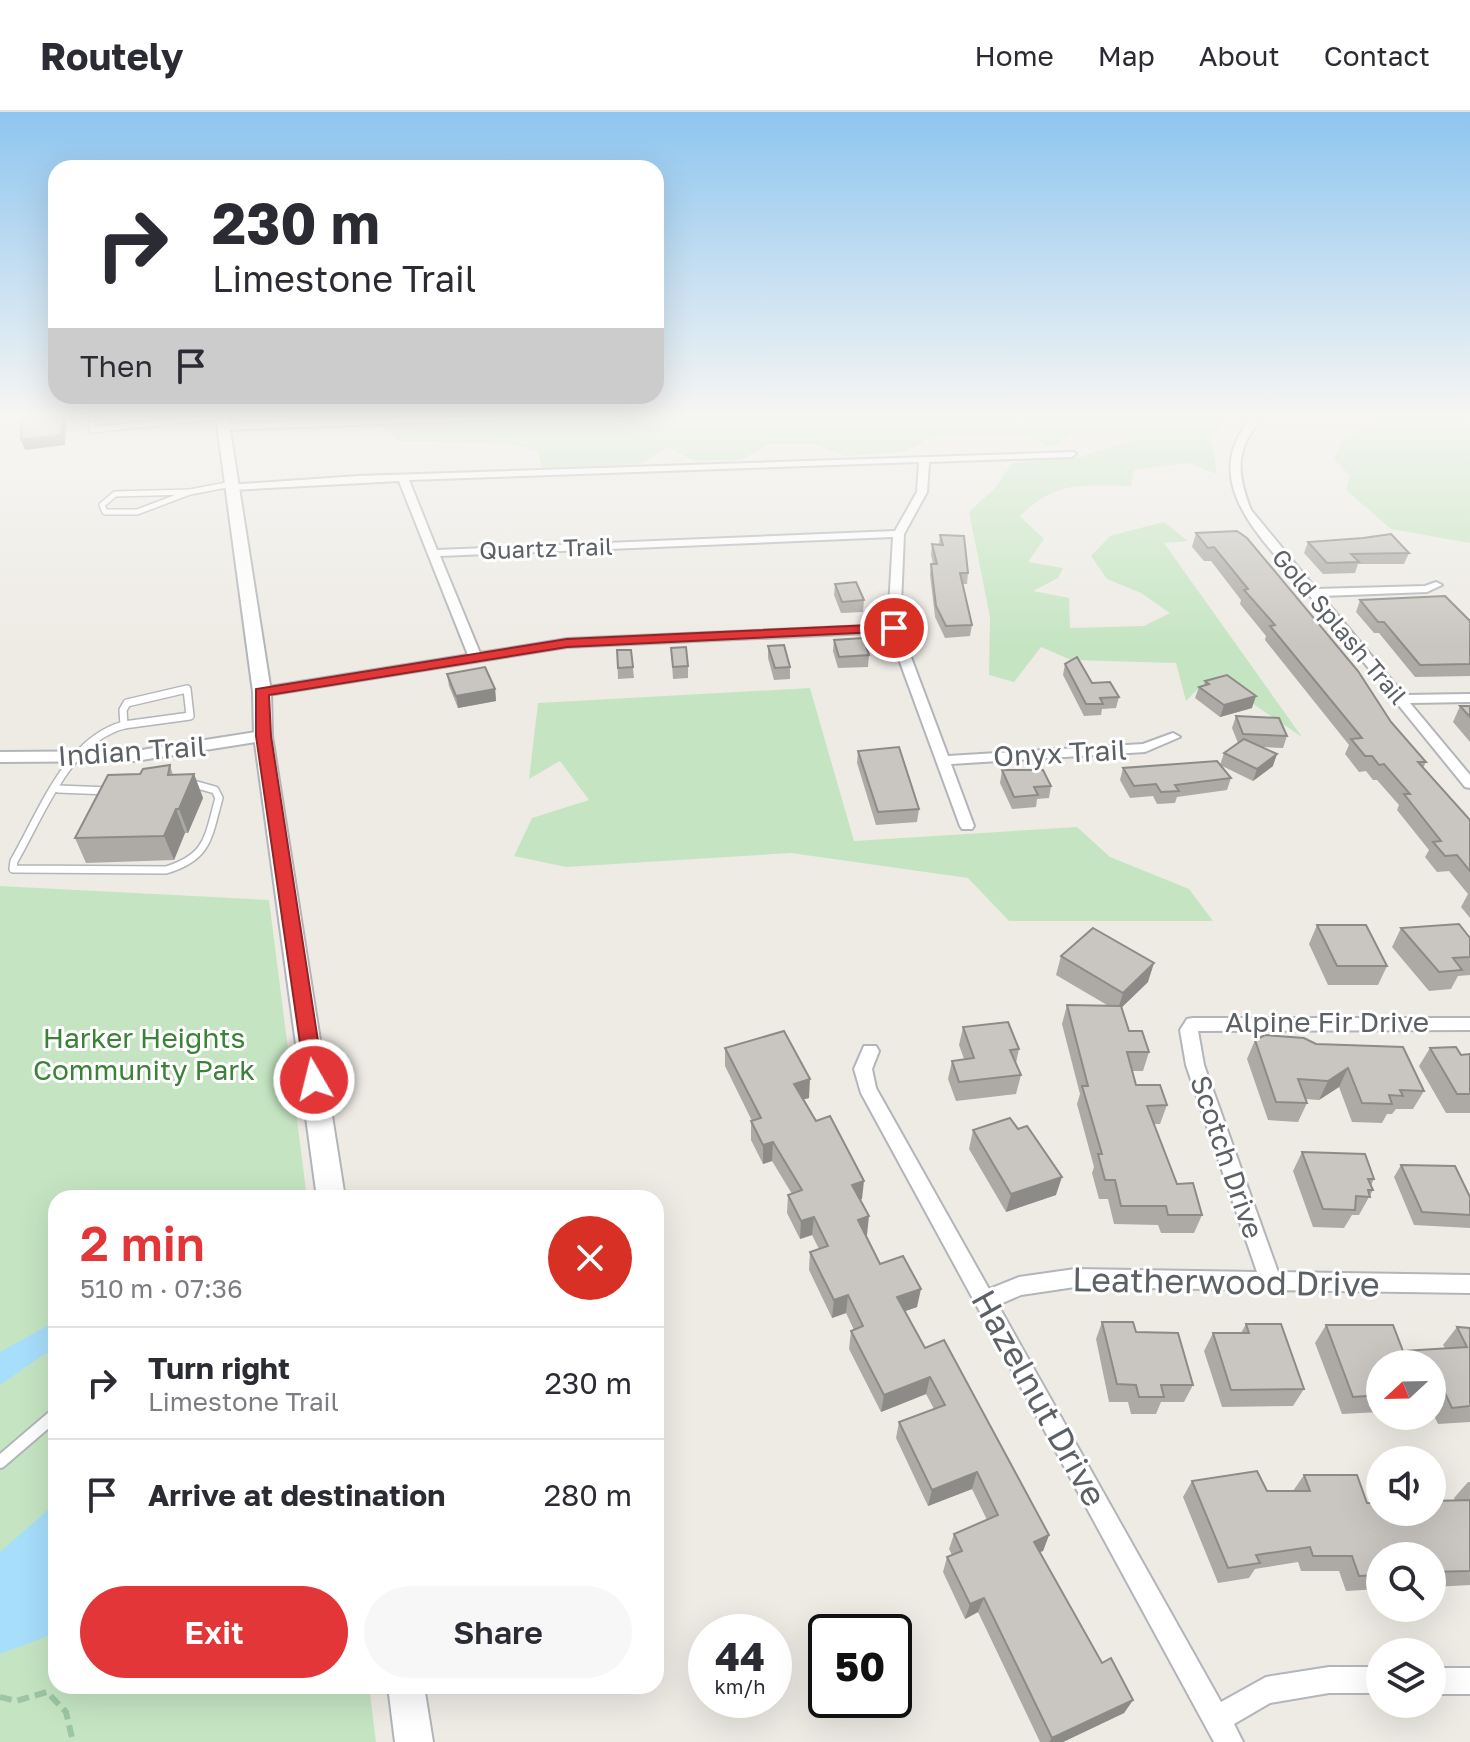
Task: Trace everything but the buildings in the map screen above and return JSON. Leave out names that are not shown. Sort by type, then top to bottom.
[{"type":"main road","points":[[233,493],[262,692],[263,736],[330,1190]]},
{"type":"main road","points":[[407,1694],[414,1742]]},
{"type":"street","points":[[409,493],[475,657]]},
{"type":"street","points":[[921,493],[899,534],[894,628],[967,826]]},
{"type":"street","name":"Gold Splash Trail","points":[[1239,493],[1246,511],[1310,593],[1470,784]]},
{"type":"street","name":"Quartz Trail","points":[[432,553],[899,534]]},
{"type":"street","points":[[1310,593],[1427,589],[1436,585]]},
{"type":"street","points":[[262,692],[567,643],[894,628]]},
{"type":"street","points":[[1399,699],[1470,698]]},
{"type":"street","name":"Indian Trail","points":[[0,757],[189,750],[263,736]]},
{"type":"street","name":"Onyx Trail","points":[[944,760],[1145,748],[1173,737]]},
{"type":"street","name":"Alpine Fir Drive","points":[[1189,1030],[1193,1024],[1203,1021],[1470,1024]]},
{"type":"street","name":"Scotch Drive","points":[[1189,1030],[1195,1065],[1271,1282]]},
{"type":"street","name":"Hazelnut Drive","points":[[870,1051],[863,1069],[867,1088],[1223,1731]]},
{"type":"street","name":"Leatherwood Drive","points":[[985,1301],[1019,1286],[1075,1278],[1470,1284]]},
{"type":"street","points":[[1223,1731],[1266,1690],[1329,1680],[1366,1680]]},
{"type":"street","points":[[1446,1681],[1470,1681]]},
{"type":"lane","points":[[150,493],[115,494],[102,505],[105,512],[122,513],[163,504],[188,493]]},
{"type":"lane","points":[[124,727],[123,710],[127,703],[187,689],[190,716],[124,727],[93,737],[78,756],[14,861],[13,869],[166,870],[190,864],[202,854],[219,798],[215,790],[183,781]]},
{"type":"lane","points":[[58,789],[122,790]]},
{"type":"lane","points":[[0,1462],[48,1421]]},
{"type":"path","points":[[0,1697],[16,1701],[48,1693]]},
{"type":"path","points":[[49,1694],[66,1712],[73,1742]]},
{"type":"green space","points":[[989,493],[1052,493],[1020,516],[1044,539],[1028,562],[1063,568],[1058,578],[1033,591],[1069,598],[1070,628],[1144,626],[1170,613],[1141,593],[1107,579],[1091,556],[1110,536],[1164,522],[1188,541],[1164,543],[1302,737],[1222,683],[1198,689],[1186,701],[1176,663],[1071,660],[1041,647],[1014,682],[989,675],[990,617],[969,512]]},
{"type":"green space","points":[[1350,493],[1470,493],[1470,543],[1391,529]]},
{"type":"green space","points":[[810,688],[854,841],[1077,827],[1110,857],[1189,889],[1213,921],[1009,921],[968,878],[791,853],[566,867],[514,856],[532,818],[589,800],[560,761],[529,779],[538,703]]},
{"type":"green space","name":"Harker Heights Community Park","points":[[0,886],[269,900],[306,1190],[48,1190],[48,1694],[370,1694],[376,1742],[0,1742]]},
{"type":"water","points":[[48,1325],[48,1354],[0,1385],[0,1352]]},
{"type":"water","points":[[48,1510],[48,1636],[0,1654],[0,1552]]},
{"type":"route","points":[[314,1080],[263,736],[262,692],[567,643],[894,628]]}]
